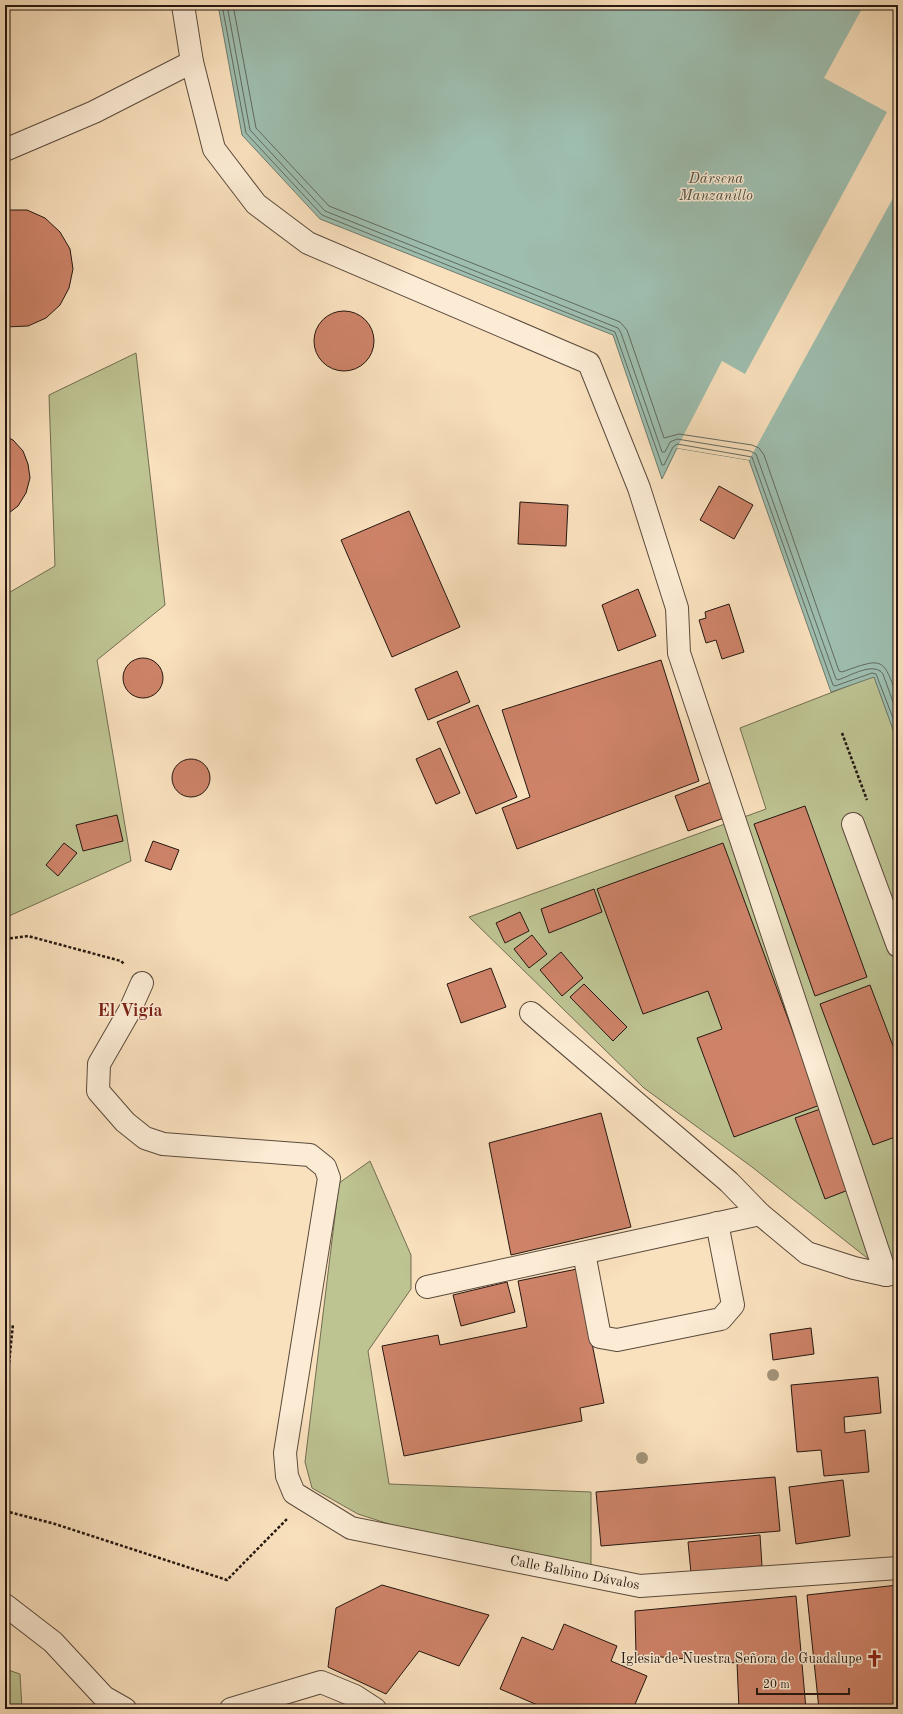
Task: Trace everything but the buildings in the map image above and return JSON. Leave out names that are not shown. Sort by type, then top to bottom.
[{"type":"street","points":[[183,5],[192,62],[214,149],[256,204],[308,243],[588,363],[639,488],[677,608],[679,653],[892,1274],[854,1268],[807,1252],[760,1214],[729,1182],[531,1013]]},
{"type":"street","points":[[5,150],[94,112],[192,62]]},
{"type":"street","points":[[853,824],[898,946]]},
{"type":"street","points":[[142,983],[130,1010],[99,1064],[98,1091],[125,1122],[145,1138],[162,1144],[310,1155],[325,1167],[329,1178],[285,1453],[289,1482],[294,1493],[306,1500]]},
{"type":"street","points":[[427,1287],[760,1214]]},
{"type":"street","points":[[584,1253],[600,1337],[617,1340],[721,1319],[733,1305],[717,1223]]},
{"type":"street","name":"Calle Balbino Dávalos","points":[[306,1500],[351,1528],[640,1586],[898,1568]]},
{"type":"street","points":[[5,1605],[53,1642],[104,1697],[125,1709]]},
{"type":"street","points":[[231,1709],[321,1682],[355,1696],[375,1709]]},
{"type":"path","points":[[5,939],[28,936],[121,961],[142,983]]},
{"type":"path","points":[[5,1403],[13,1324]]},
{"type":"path","points":[[5,1511],[55,1524],[227,1580],[306,1500]]},
{"type":"green space","points":[[136,353],[165,605],[97,660],[131,861],[9,916],[5,933],[5,595],[55,566],[49,395]]},
{"type":"green space","points":[[874,676],[898,743],[898,1257],[876,1265],[752,1167],[644,1088],[469,917],[766,809],[740,728]]},
{"type":"green space","points":[[370,1161],[411,1255],[411,1289],[368,1351],[389,1484],[591,1492],[591,1580],[460,1547],[358,1514],[312,1488],[305,1462],[339,1183]]},
{"type":"green space","points":[[5,1669],[20,1674],[22,1709],[5,1709]]},
{"type":"water","name":"Dársena Manzanillo","points":[[218,5],[898,5],[898,743],[874,677],[831,692],[749,460],[677,448],[662,479],[613,335],[320,219],[242,135]]},
{"type":"pier","points":[[864,5],[892,5],[898,8],[898,189],[749,460],[677,448],[722,361],[745,374],[887,112],[824,78]]},
{"type":"place","name":"Iglesia de Nuestra Señora de Guadalupe","points":[[875,1658]]},
{"type":"district","name":"El Vigía","points":[[130,1010]]}]
